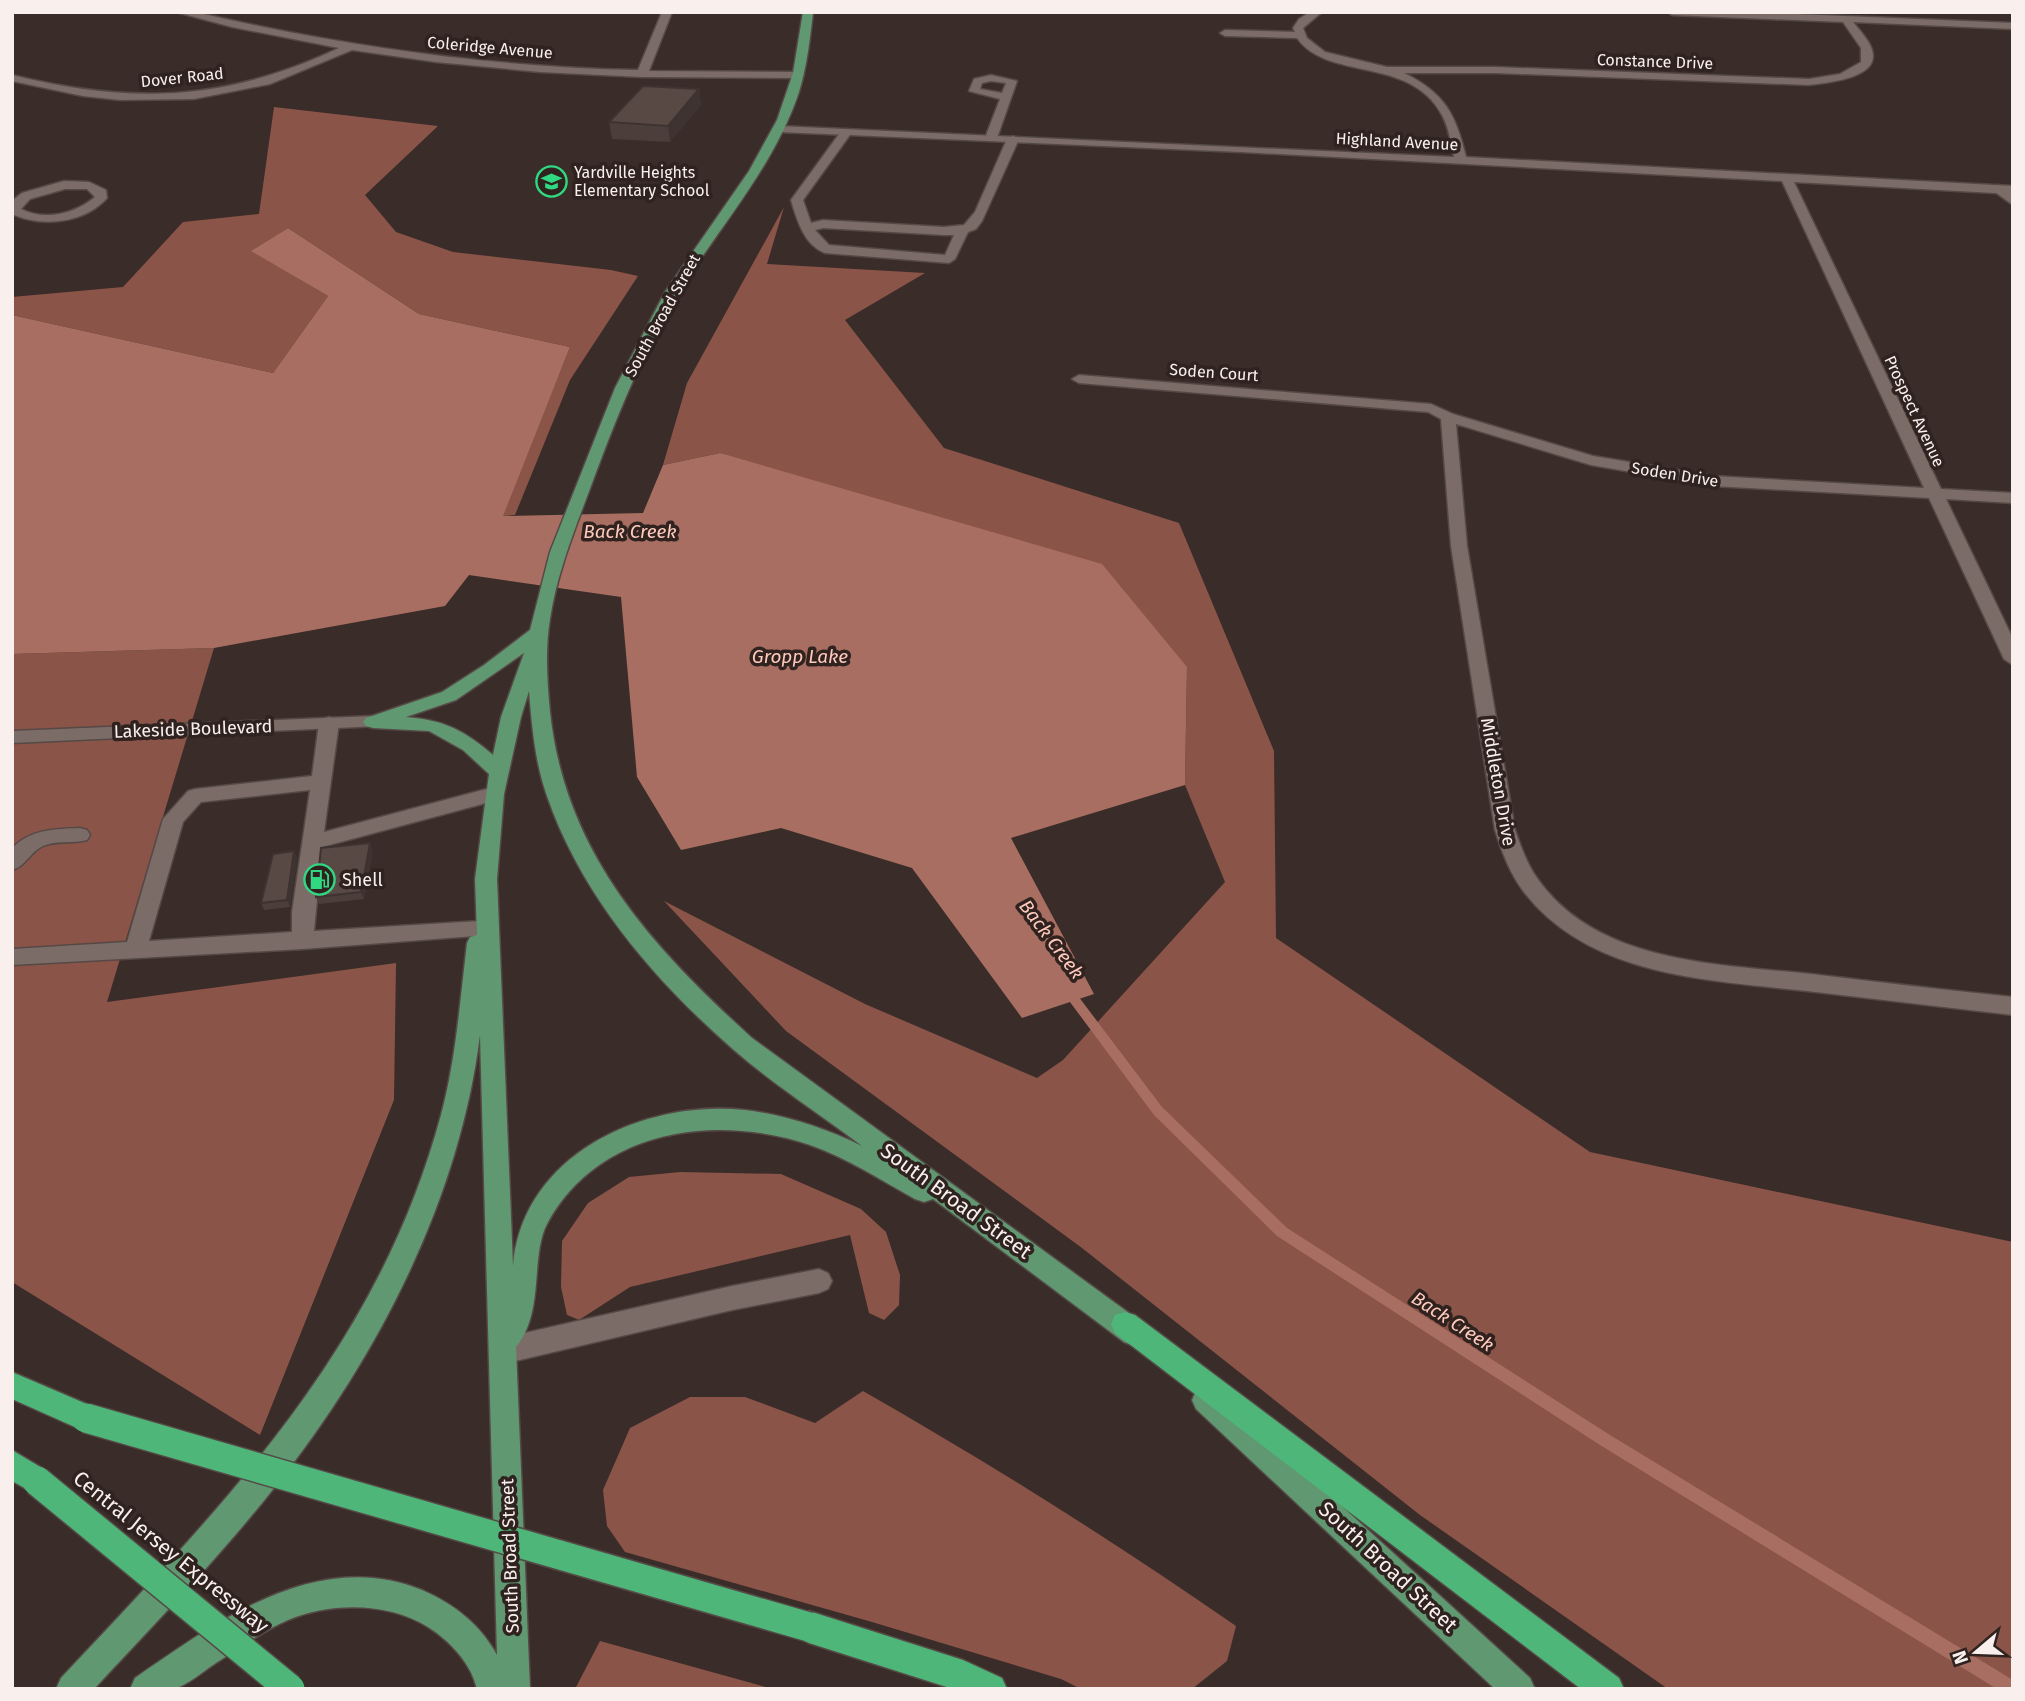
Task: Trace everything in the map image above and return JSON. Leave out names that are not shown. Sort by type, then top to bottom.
[{"type":"highway","points":[[1125,1324],[1608,1689]]},
{"type":"highway","points":[[12,1385],[86,1418],[809,1628],[963,1676],[990,1689]]},
{"type":"highway","name":"Central Jersey Expressway","points":[[24,1473],[290,1689]]},
{"type":"main road","name":"South Broad Street","points":[[514,1689],[486,879],[494,794],[512,717],[556,561],[580,494],[631,369],[671,294],[753,174],[779,129],[799,75],[808,12]]},
{"type":"main road","name":"South Broad Street","points":[[540,624],[539,715],[547,764],[567,825],[594,877],[630,930],[686,993],[744,1045],[1125,1324],[1183,1383],[1213,1406],[1519,1689]]},
{"type":"main road","points":[[373,722],[449,696],[491,669],[540,624]]},
{"type":"main road","points":[[373,722],[433,725],[470,746],[499,772]]},
{"type":"main road","points":[[72,1689],[233,1514],[288,1446],[335,1377],[385,1292],[425,1203],[453,1114],[486,879]]},
{"type":"main road","points":[[503,1351],[523,1293],[526,1248],[535,1220],[558,1184],[596,1152],[623,1136],[659,1125],[715,1120],[768,1124],[819,1138],[982,1220]]},
{"type":"main road","points":[[146,1689],[194,1657],[284,1605],[337,1592],[385,1593],[430,1608],[467,1637],[490,1675],[493,1689]]},
{"type":"street","name":"Coleridge Avenue","points":[[181,12],[349,47],[515,66],[642,74],[799,75]]},
{"type":"street","points":[[642,74],[667,12]]},
{"type":"street","points":[[1317,12],[1302,21],[1298,28],[1299,35],[1312,48],[1326,55],[1388,70],[1412,82],[1440,103],[1450,116],[1461,160]]},
{"type":"street","points":[[1672,12],[2013,26]]},
{"type":"street","name":"Constance Drive","points":[[1388,70],[1495,70],[1784,82],[1819,80],[1846,75],[1866,64],[1866,50],[1846,19]]},
{"type":"street","points":[[1225,33],[1299,35]]},
{"type":"street","name":"Dover Road","points":[[15,80],[108,97],[193,94],[278,77],[349,47]]},
{"type":"street","points":[[991,138],[1007,97]]},
{"type":"street","name":"Highland Avenue","points":[[779,129],[1461,160],[2006,189]]},
{"type":"street","points":[[846,132],[797,200],[806,228],[815,241],[825,249],[949,259],[963,230]]},
{"type":"street","points":[[806,228],[823,224],[963,230],[973,225],[981,211],[1013,139]]},
{"type":"street","name":"Prospect Avenue","points":[[1786,177],[2013,659]]},
{"type":"street","points":[[89,186],[102,193],[96,203],[87,209],[59,216],[21,215],[13,206],[26,196],[57,187],[89,186]]},
{"type":"street","points":[[2006,189],[2013,201]]},
{"type":"street","name":"Soden Court","points":[[1079,379],[1347,400]]},
{"type":"street","name":"Soden Drive","points":[[1347,400],[1431,408],[1448,417],[1591,460],[1657,473],[1713,481],[2013,498]]},
{"type":"street","name":"Middleton Drive","points":[[1448,417],[1459,546],[1505,830],[1512,859],[1530,887],[1564,919],[1601,942],[1638,957],[1679,968],[2013,1006]]},
{"type":"street","name":"Lakeside Boulevard","points":[[12,737],[373,722]]},
{"type":"street","points":[[303,941],[303,912],[329,723]]},
{"type":"street","points":[[135,951],[173,819],[195,796],[321,782]]},
{"type":"street","points":[[313,842],[494,794]]},
{"type":"street","points":[[12,863],[23,846],[47,836],[80,835]]},
{"type":"street","points":[[12,957],[480,929]]},
{"type":"street","points":[[503,1351],[732,1298],[819,1281]]},
{"type":"shaded area","points":[[274,107],[438,126],[365,195],[396,232],[453,252],[611,270],[638,276],[570,380],[515,515],[502,516],[570,347],[419,314],[288,228],[252,251],[328,296],[273,373],[12,315],[12,297],[123,287],[183,222],[259,214]]},
{"type":"shaded area","points":[[784,207],[767,264],[925,273],[845,320],[944,448],[1179,523],[1274,751],[1276,938],[1590,1152],[2013,1242],[2013,1689],[1668,1689],[1420,1515],[1082,1248],[786,1031],[664,901],[865,1004],[1037,1078],[1063,1060],[1225,882],[1185,785],[1187,667],[720,453],[663,465],[687,383]]},
{"type":"shaded area","points":[[214,648],[107,1002],[396,963],[394,1100],[260,1435],[12,1282],[12,654]]},
{"type":"shaded area","points":[[680,1172],[781,1174],[861,1209],[886,1232],[900,1275],[899,1305],[884,1320],[869,1313],[850,1235],[630,1287],[579,1320],[567,1315],[561,1287],[562,1241],[588,1203],[629,1177]]},
{"type":"shaded area","points":[[863,1391],[1052,1504],[1236,1626],[1227,1661],[1192,1689],[1081,1689],[1061,1679],[872,1622],[625,1552],[607,1526],[603,1490],[630,1428],[690,1397],[745,1397],[815,1423]]},
{"type":"shaded area","points":[[600,1641],[773,1689],[575,1689]]},
{"type":"water","name":"Gropp Lake","points":[[288,228],[419,314],[570,347],[503,516],[643,513],[663,465],[720,453],[1102,564],[1187,667],[1185,785],[1011,838],[1094,994],[1022,1018],[912,868],[781,828],[681,850],[637,777],[621,597],[469,575],[445,606],[214,648],[12,654],[12,315],[273,373],[328,296],[251,251]]},
{"type":"building","points":[[643,86],[699,89],[668,126],[609,122]]},
{"type":"building","points":[[370,843],[361,892],[316,897],[321,848]]},
{"type":"building","points":[[294,851],[287,900],[261,903],[273,854]]},
{"type":"waterway","name":"Back Creek","points":[[1068,991],[1158,1111],[1282,1232],[1605,1440],[2012,1689]]},
{"type":"place","name":"Yardville Heights Elementary School","points":[[551,181]]},
{"type":"place","name":"Shell","points":[[319,880]]}]
